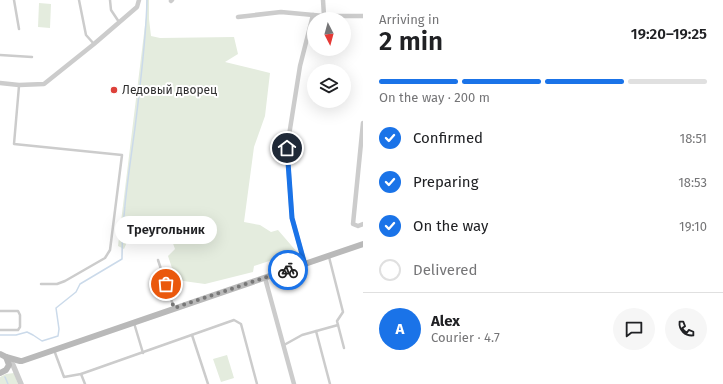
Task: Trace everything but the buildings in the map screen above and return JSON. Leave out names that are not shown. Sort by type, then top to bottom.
[{"type":"main road","points":[[7,361],[21,361],[363,244]]},
{"type":"main road","points":[[7,361],[21,361]]},
{"type":"main road","points":[[0,373],[4,372],[7,361]]},
{"type":"street","points":[[0,83],[19,85],[44,84],[137,7],[139,0]]},
{"type":"street","points":[[323,0],[324,12]]},
{"type":"street","points":[[238,17],[281,12],[307,14]]},
{"type":"street","points":[[351,16],[363,16]]},
{"type":"street","points":[[305,265],[292,218],[287,148],[300,66],[307,39]]},
{"type":"street","points":[[363,123],[353,224],[358,226],[363,224]]},
{"type":"street","points":[[265,278],[294,384]]},
{"type":"street","points":[[7,361],[20,383]]},
{"type":"street","points":[[20,383],[19,369],[21,361]]},
{"type":"lane","points":[[14,0],[19,29]]},
{"type":"lane","points":[[79,0],[86,35],[94,44]]},
{"type":"lane","points":[[110,0],[111,10],[118,22]]},
{"type":"lane","points":[[0,55],[32,57]]},
{"type":"lane","points":[[19,85],[14,144],[122,155],[110,250],[105,258],[65,281],[57,284],[41,284]]},
{"type":"lane","points":[[329,256],[343,312],[337,321],[344,348]]},
{"type":"lane","points":[[158,260],[174,308]]},
{"type":"lane","points":[[0,311],[18,312],[20,315],[20,327],[18,330],[0,330]]},
{"type":"lane","points":[[54,350],[64,377],[81,374],[234,320],[241,324],[257,384]]},
{"type":"lane","points":[[133,322],[143,353]]},
{"type":"lane","points":[[284,345],[302,335],[338,325]]},
{"type":"lane","points":[[316,331],[330,384]]},
{"type":"lane","points":[[192,335],[208,384]]},
{"type":"lane","points":[[81,374],[85,384]]},
{"type":"shaded area","points":[[146,0],[149,0],[151,36],[160,38],[234,37],[238,54],[225,62],[270,73],[265,116],[254,147],[244,222],[260,225],[271,232],[278,230],[297,252],[254,266],[253,272],[205,284],[176,280],[168,256],[175,249],[171,238],[153,235],[127,242],[124,249],[118,246],[146,17]]},
{"type":"shaded area","points":[[39,3],[51,4],[50,28],[38,27]]},
{"type":"shaded area","points":[[227,355],[234,378],[221,382],[213,359]]},
{"type":"shaded area","points":[[14,373],[18,384],[0,384],[0,377],[6,374]]},
{"type":"waterway","points":[[0,335],[16,335],[27,332],[42,341],[58,336],[59,329],[56,308],[76,292],[80,284],[122,259],[128,177],[142,64],[147,0]]},
{"type":"waterway","points":[[5,377],[8,384]]},
{"type":"way so far","points":[[166,284],[174,308],[288,270]]},
{"type":"place","name":"Ледовый дворец","points":[[114,90]]},
{"type":"place","name":"Треугольник","points":[[166,284]]},
{"type":"route","points":[[287,148],[292,218],[305,265],[288,270]]}]
